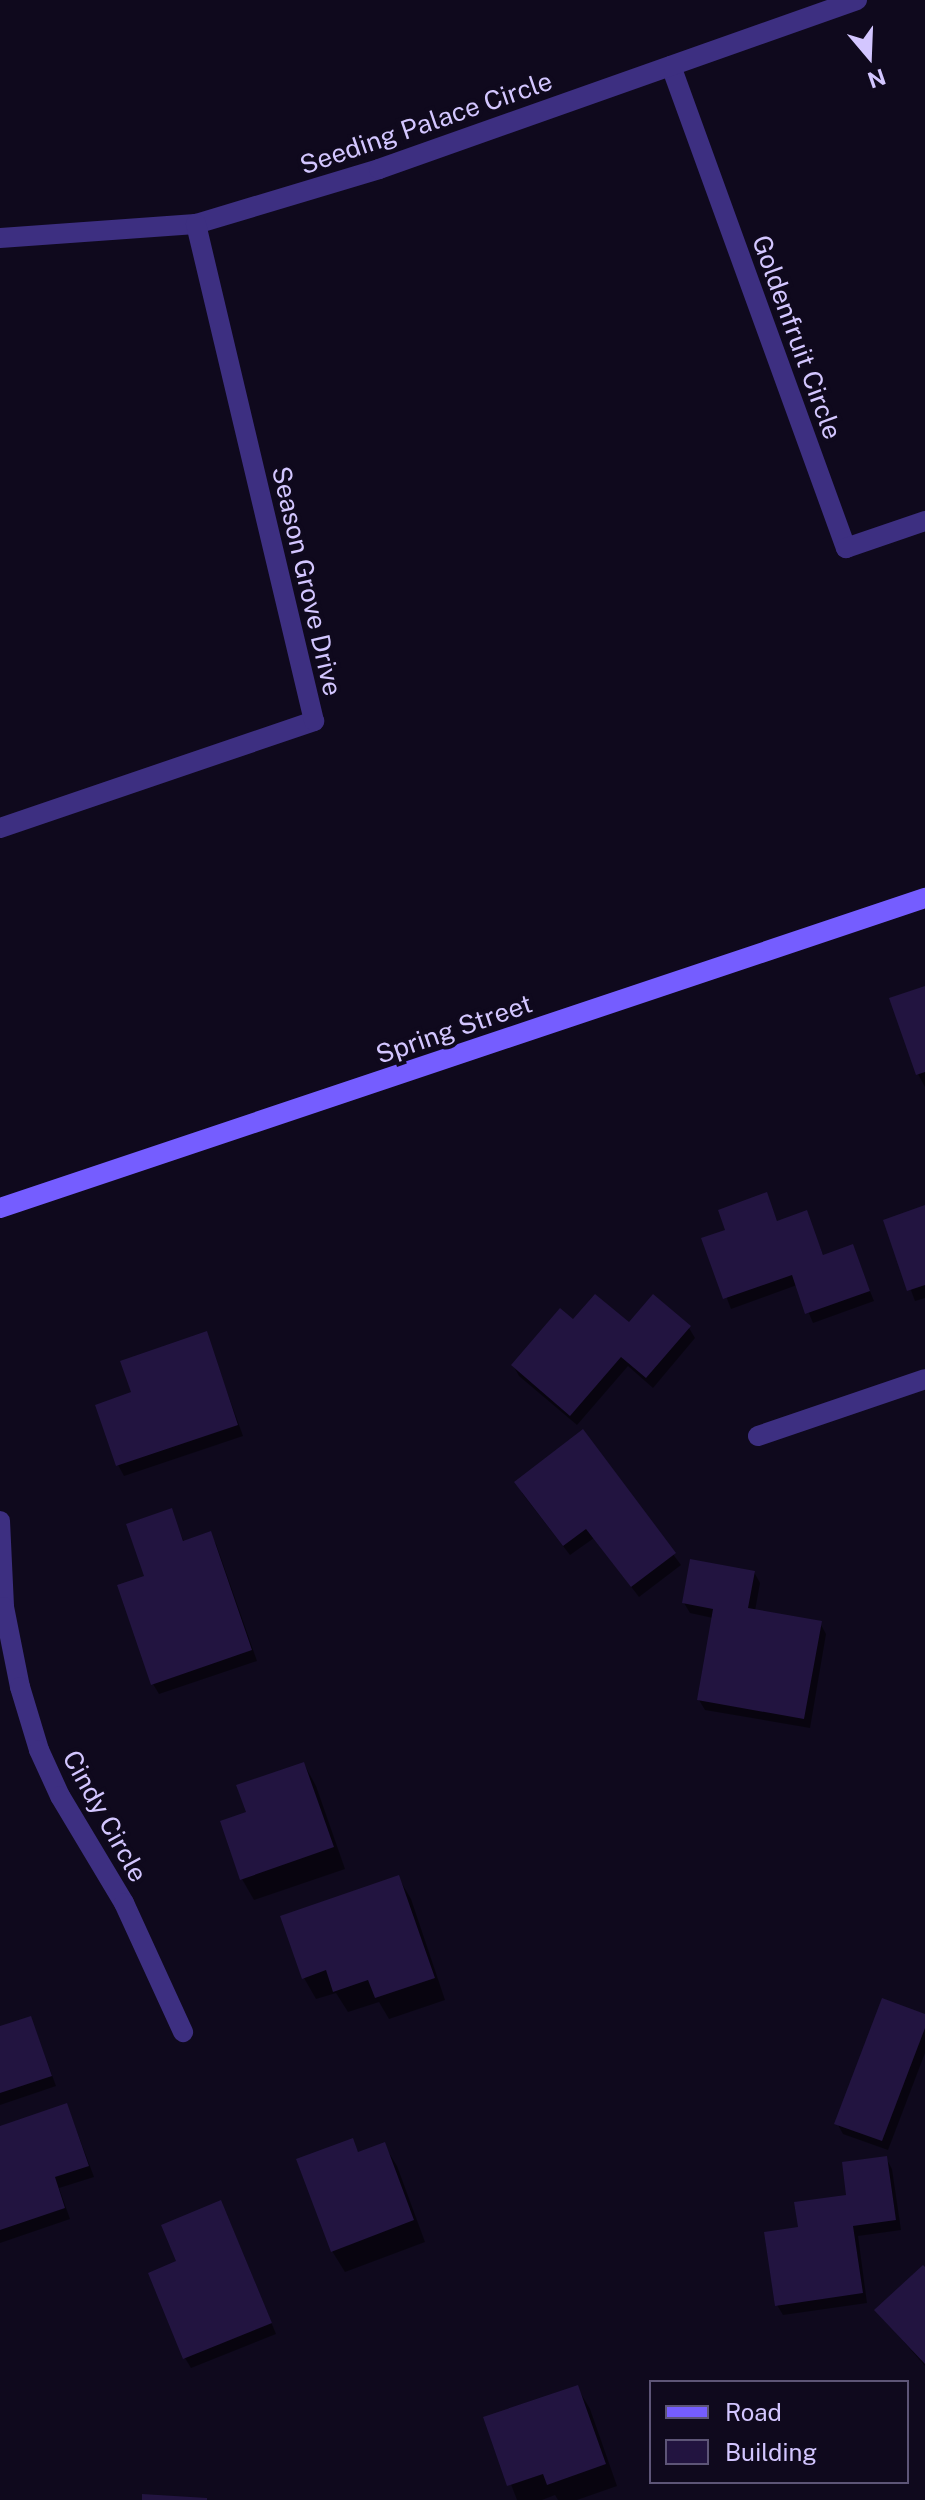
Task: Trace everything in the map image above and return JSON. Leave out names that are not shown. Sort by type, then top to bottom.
[{"type":"street","name":"Seeding Palace Circle","points":[[0,238],[196,224],[379,169],[857,0]]},
{"type":"street","name":"Goldenfruit Circle","points":[[671,66],[846,548],[925,521]]},
{"type":"street","name":"Season Grove Drive","points":[[0,828],[314,721],[196,224]]},
{"type":"street","name":"Spring Street","points":[[0,1208],[925,898]]},
{"type":"street","points":[[758,1436],[925,1379]]},
{"type":"street","name":"Cindy Circle","points":[[0,1521],[4,1607],[20,1687],[39,1750],[60,1796],[124,1903],[183,2032]]},
{"type":"building","points":[[925,986],[925,1072],[916,1075],[889,998]]},
{"type":"building","points":[[767,1192],[777,1221],[807,1210],[823,1255],[853,1244],[870,1291],[805,1314],[792,1275],[723,1299],[701,1238],[725,1230],[718,1210]]},
{"type":"building","points":[[925,1205],[925,1285],[907,1291],[883,1220]]},
{"type":"building","points":[[595,1294],[629,1322],[653,1294],[691,1326],[646,1378],[621,1357],[570,1416],[511,1365],[560,1308],[573,1319]]},
{"type":"building","points":[[207,1331],[238,1425],[116,1466],[95,1405],[131,1392],[120,1361]]},
{"type":"building","points":[[583,1429],[676,1553],[631,1587],[586,1529],[563,1546],[514,1482]]},
{"type":"building","points":[[172,1508],[183,1541],[211,1531],[252,1650],[151,1685],[117,1585],[144,1576],[126,1524]]},
{"type":"building","points":[[690,1559],[755,1571],[748,1608],[822,1621],[804,1719],[697,1700],[713,1609],[682,1603]]},
{"type":"building","points":[[304,1762],[334,1847],[240,1880],[220,1821],[246,1812],[236,1785]]},
{"type":"building","points":[[399,1875],[435,1978],[375,1998],[368,1980],[333,1992],[326,1970],[302,1979],[280,1916]]},
{"type":"building","points":[[882,1998],[925,2014],[925,2028],[882,2141],[834,2124]]},
{"type":"building","points":[[31,2016],[52,2076],[0,2093],[0,2026]]},
{"type":"building","points":[[67,2103],[89,2166],[55,2177],[65,2208],[0,2230],[0,2126]]},
{"type":"building","points":[[353,2138],[358,2152],[385,2142],[414,2220],[331,2252],[296,2159]]},
{"type":"building","points":[[887,2156],[896,2220],[853,2226],[863,2293],[775,2306],[764,2232],[798,2227],[794,2202],[846,2195],[842,2162]]},
{"type":"building","points":[[221,2200],[272,2323],[183,2359],[148,2273],[176,2261],[161,2225]]},
{"type":"building","points":[[923,2265],[925,2267],[925,2364],[874,2310]]},
{"type":"building","points":[[578,2385],[606,2464],[547,2485],[543,2474],[507,2486],[483,2417]]},
{"type":"building","points":[[142,2494],[207,2498],[207,2500],[142,2500]]}]
